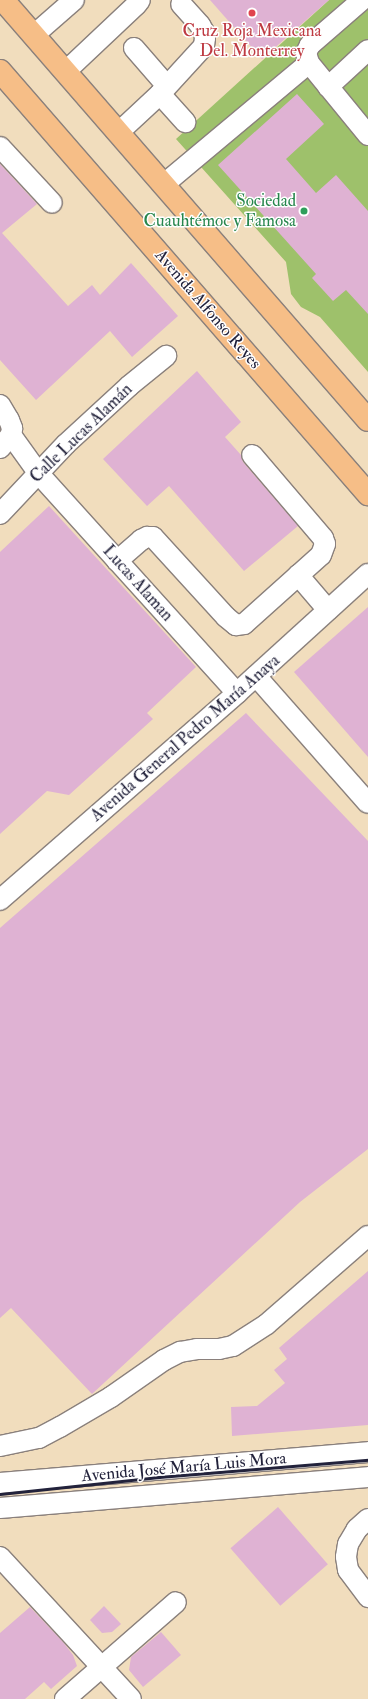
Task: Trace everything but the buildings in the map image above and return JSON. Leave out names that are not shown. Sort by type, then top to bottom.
[{"type":"highway","points":[[3,0],[368,420]]},
{"type":"highway","name":"Avenida Alfonso Reyes","points":[[0,71],[368,494]]},
{"type":"street","points":[[34,35],[74,0]]},
{"type":"street","points":[[65,72],[140,0]]},
{"type":"street","points":[[362,0],[307,49],[306,57],[328,87],[368,135]]},
{"type":"street","points":[[118,133],[163,90],[204,46],[206,38],[200,25],[181,4]]},
{"type":"street","points":[[134,48],[186,122]]},
{"type":"street","points":[[328,87],[368,50]]},
{"type":"street","points":[[164,184],[309,63]]},
{"type":"street","points":[[0,147],[52,203]]},
{"type":"street","name":"Calle Lucas Alamán","points":[[0,514],[66,444],[97,415],[166,356]]},
{"type":"street","points":[[0,405],[12,428],[5,441]]},
{"type":"street","name":"Lucas Alaman","points":[[5,441],[39,474],[237,693]]},
{"type":"street","points":[[117,561],[141,540],[147,537],[153,537],[164,547],[226,617],[236,625],[240,625],[253,617],[321,555],[324,549],[324,541],[252,455]]},
{"type":"street","name":"Avenida General Pedro María Anaya","points":[[0,900],[237,693],[368,574]]},
{"type":"street","points":[[298,575],[328,610]]},
{"type":"street","points":[[256,676],[364,792]]},
{"type":"street","points":[[0,1446],[39,1438],[60,1428],[111,1397],[164,1360],[180,1352],[197,1349],[219,1349],[233,1346],[267,1324],[368,1236]]},
{"type":"street","name":"Avenida José María Luis Mora","points":[[0,1483],[368,1452]]},
{"type":"street","name":"Avenida José María Luis Mora","points":[[0,1508],[368,1477]]},
{"type":"street","points":[[368,1519],[357,1529],[348,1544],[346,1556],[348,1570],[368,1597]]},
{"type":"street","points":[[0,1557],[131,1699]]},
{"type":"street","points":[[65,1699],[176,1602]]},
{"type":"green space","name":"Sociedad Cuauhtémoc y Famosa","points":[[329,0],[368,0],[368,372],[320,317],[301,307],[291,294],[286,262],[176,139]]},
{"type":"railway","points":[[0,1494],[159,1477],[368,1460]]},
{"type":"place","name":"Cruz Roja Mexicana Del. Monterrey","points":[[252,13]]},
{"type":"place","name":"Sociedad Cuauhtémoc y Famosa","points":[[304,211]]}]
